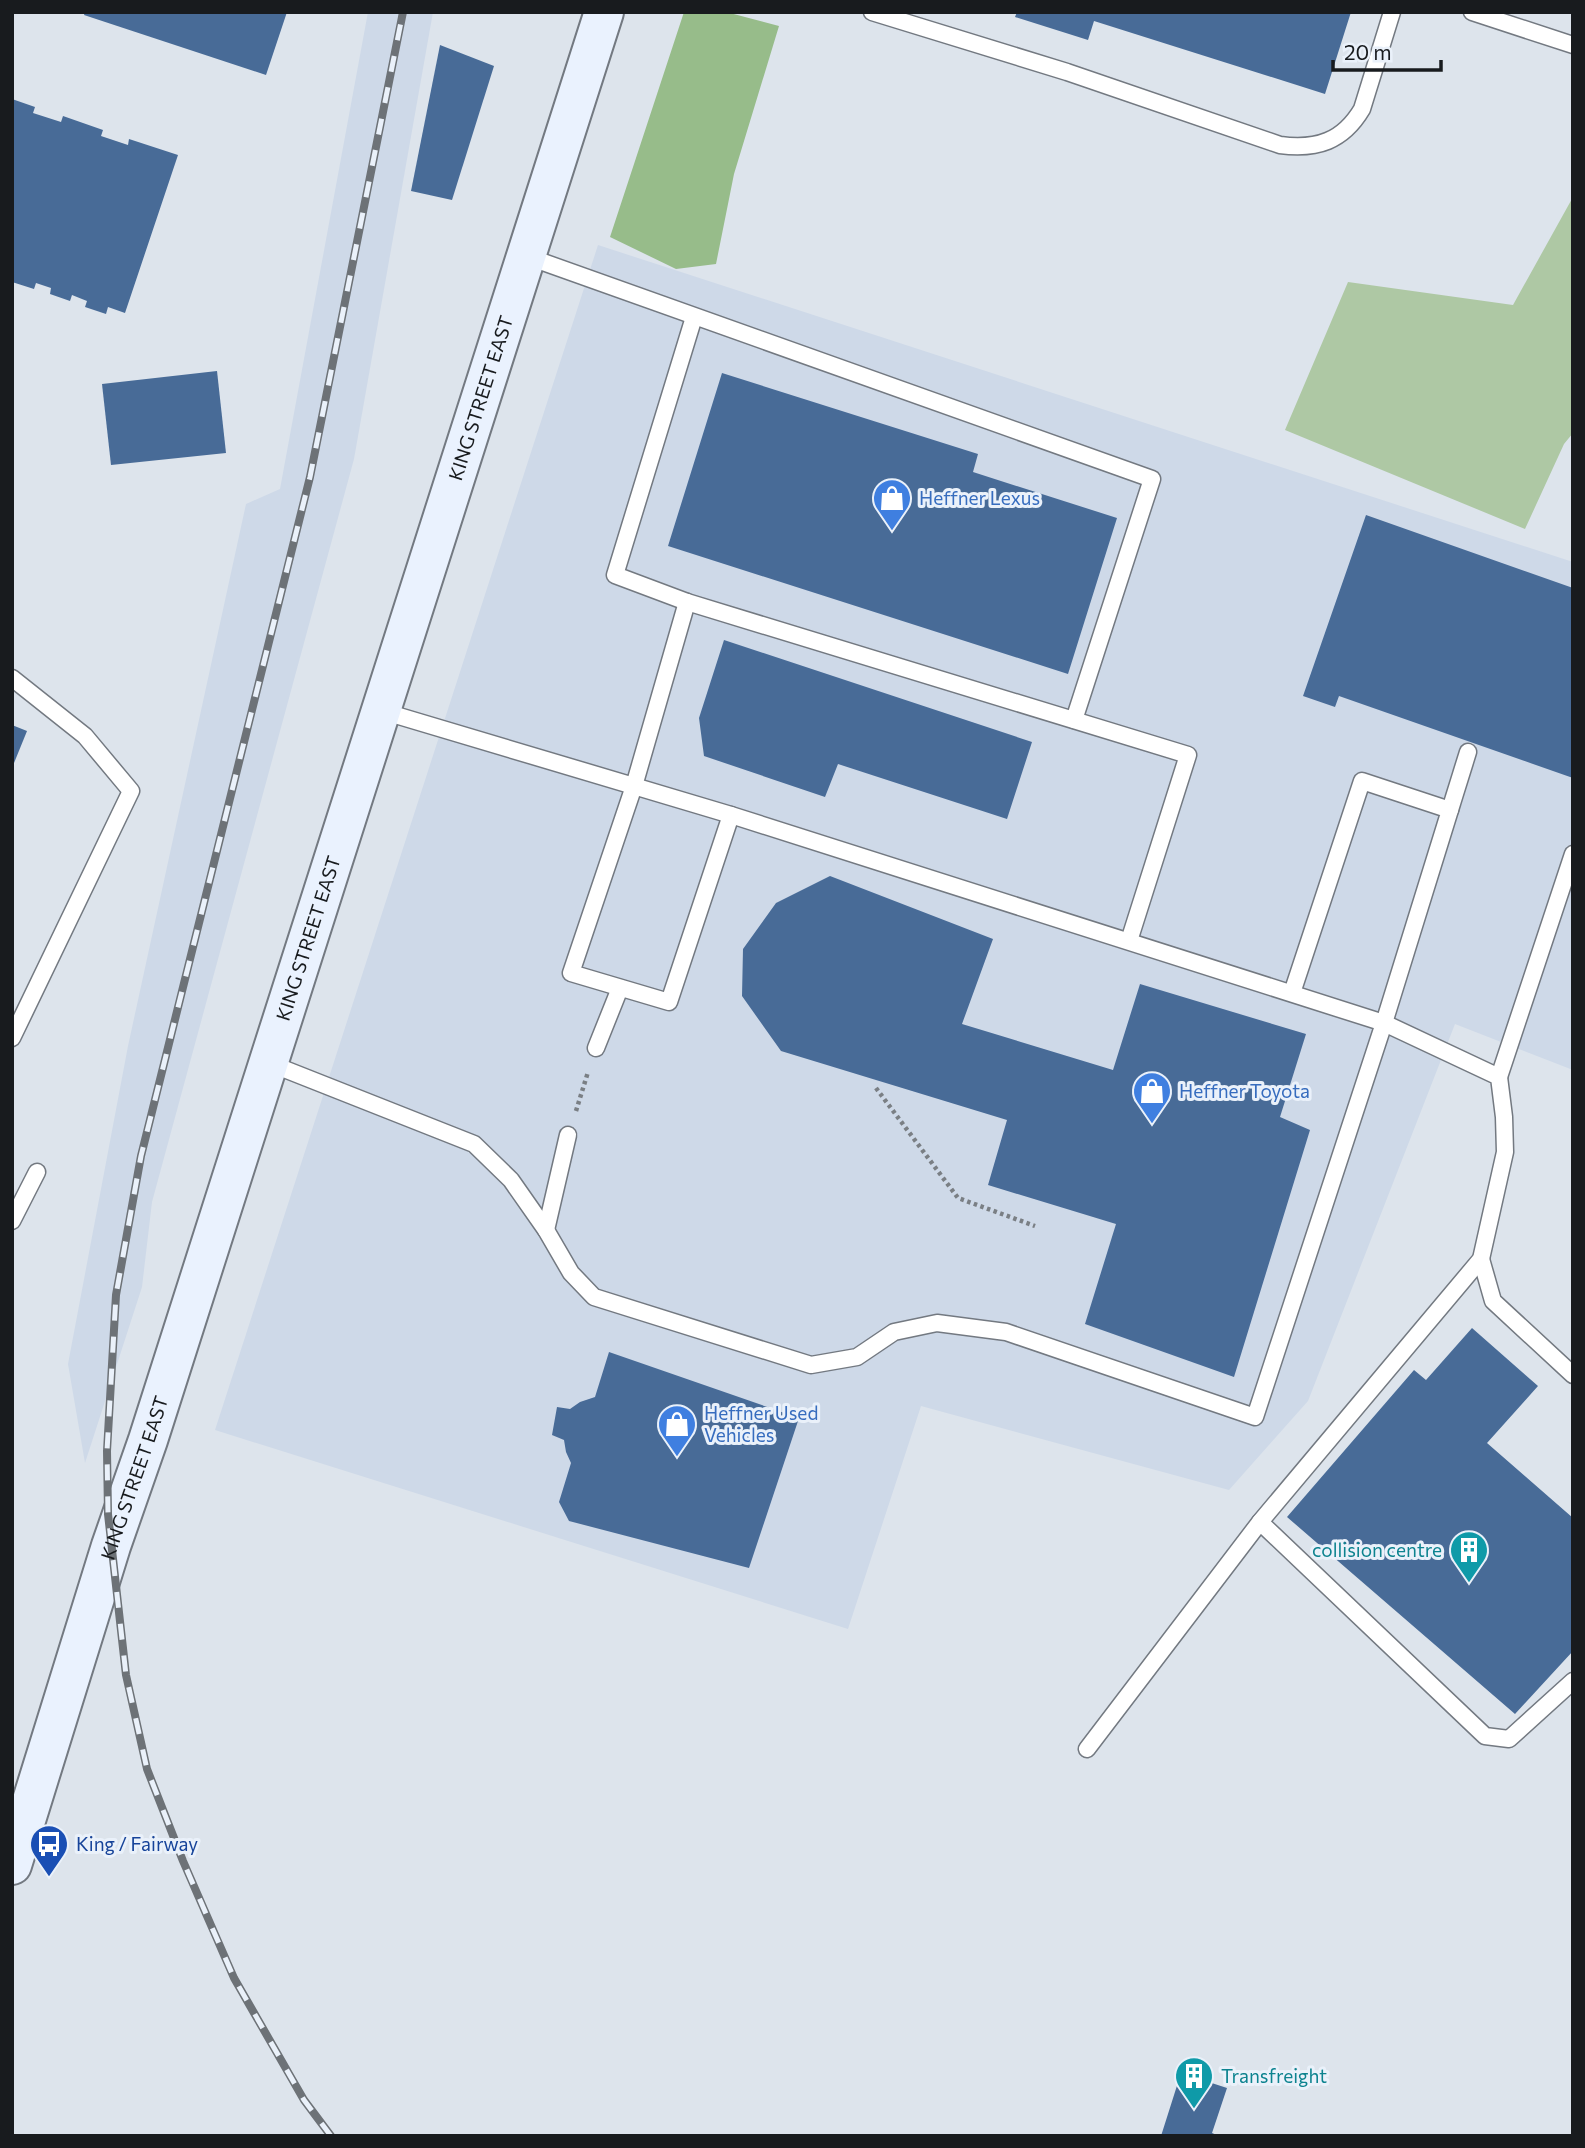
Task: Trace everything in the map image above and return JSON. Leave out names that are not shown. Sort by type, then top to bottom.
[{"type":"main road","name":"KING STREET EAST","points":[[12,1865],[111,1546],[148,1440],[604,12]]},
{"type":"lane","points":[[872,12],[1067,72],[1280,145],[1311,146],[1341,134],[1354,122],[1362,109],[1392,12]]},
{"type":"lane","points":[[1472,12],[1573,45]]},
{"type":"lane","points":[[526,256],[1152,479],[1074,720]]},
{"type":"lane","points":[[694,317],[615,575],[687,602],[1188,755],[1129,941]]},
{"type":"lane","points":[[687,602],[634,786],[571,973],[669,1002],[731,815]]},
{"type":"lane","points":[[12,678],[85,736],[131,791],[12,1038]]},
{"type":"lane","points":[[382,711],[731,815],[1384,1023],[1499,1077]]},
{"type":"lane","points":[[269,1063],[474,1144],[511,1180],[546,1230],[571,1273],[594,1297],[811,1365],[857,1357],[894,1332],[937,1323],[1006,1332],[1255,1417],[1384,1023],[1468,752]]},
{"type":"lane","points":[[1292,993],[1362,781],[1450,810]]},
{"type":"lane","points":[[1087,1749],[1259,1522],[1481,1259],[1505,1152],[1499,1077],[1573,854]]},
{"type":"lane","points":[[596,1048],[620,988]]},
{"type":"lane","points":[[546,1230],[568,1135]]},
{"type":"lane","points":[[12,1221],[37,1172]]},
{"type":"lane","points":[[1481,1259],[1493,1301],[1573,1375]]},
{"type":"lane","points":[[1259,1522],[1485,1736],[1509,1739],[1573,1681]]},
{"type":"path","points":[[568,1135],[596,1048]]},
{"type":"path","points":[[876,1088],[958,1198],[1035,1226]]},
{"type":"shaded area","points":[[368,12],[433,12],[354,459],[152,1202],[142,1287],[85,1463],[68,1364],[128,1046],[246,504],[280,489]]},
{"type":"shaded area","points":[[598,245],[1573,562],[1573,1070],[1455,1024],[1308,1401],[1229,1490],[921,1406],[848,1629],[215,1430]]},
{"type":"green space","points":[[684,12],[726,12],[779,26],[734,174],[716,264],[676,269],[610,237]]},
{"type":"green space","points":[[1573,197],[1573,433],[1564,444],[1525,529],[1285,430],[1348,282],[1513,305]]},
{"type":"building","points":[[85,12],[287,12],[266,75],[84,15]]},
{"type":"building","points":[[1017,12],[1351,12],[1325,94],[1094,21],[1088,40],[1015,17]]},
{"type":"building","points":[[440,45],[494,66],[452,200],[411,191]]},
{"type":"building","points":[[12,99],[35,107],[33,113],[61,122],[63,116],[103,130],[101,136],[128,145],[129,139],[178,155],[125,313],[108,307],[106,314],[85,307],[87,301],[72,295],[70,301],[50,294],[51,288],[36,283],[34,289],[12,282]]},
{"type":"building","points":[[217,371],[226,453],[111,465],[102,384]]},
{"type":"building","name":"Heffner Lexus","points":[[722,373],[978,454],[973,472],[1117,518],[1068,674],[668,546]]},
{"type":"building","points":[[1366,515],[1573,588],[1573,778],[1339,696],[1335,707],[1303,696]]},
{"type":"building","points":[[724,640],[1032,742],[1007,819],[838,764],[825,797],[704,756],[699,718]]},
{"type":"building","points":[[12,725],[27,731],[12,768]]},
{"type":"building","name":"Heffner Toyota","points":[[830,876],[993,939],[962,1024],[1113,1070],[1140,984],[1306,1034],[1280,1117],[1310,1130],[1234,1377],[1085,1324],[1116,1224],[988,1185],[1007,1120],[781,1051],[742,996],[743,949],[776,903]]},
{"type":"building","name":"collision centre","points":[[1472,1328],[1538,1386],[1487,1443],[1573,1518],[1573,1651],[1515,1714],[1287,1517],[1414,1370],[1426,1380]]},
{"type":"building","name":"Heffner Used Vehicles","points":[[609,1352],[799,1418],[749,1568],[569,1521],[559,1502],[571,1463],[564,1440],[552,1435],[557,1407],[570,1409],[595,1397]]},
{"type":"building","name":"Transfreight","points":[[1181,2073],[1227,2088],[1212,2133],[1219,2136],[1161,2136]]},
{"type":"railway","points":[[331,2136],[304,2100],[234,1978],[183,1861],[147,1769],[126,1675],[108,1514],[107,1451],[116,1295],[141,1156],[310,477],[403,12]]},
{"type":"place","name":"Heffner Lexus","points":[[892,532]]},
{"type":"place","name":"Heffner Toyota","points":[[1152,1125]]},
{"type":"place","name":"Heffner Used Vehicles","points":[[677,1458]]},
{"type":"place","name":"collision centre","points":[[1469,1584]]},
{"type":"place","name":"King / Fairway","points":[[49,1878]]},
{"type":"place","name":"Transfreight","points":[[1194,2110]]}]
